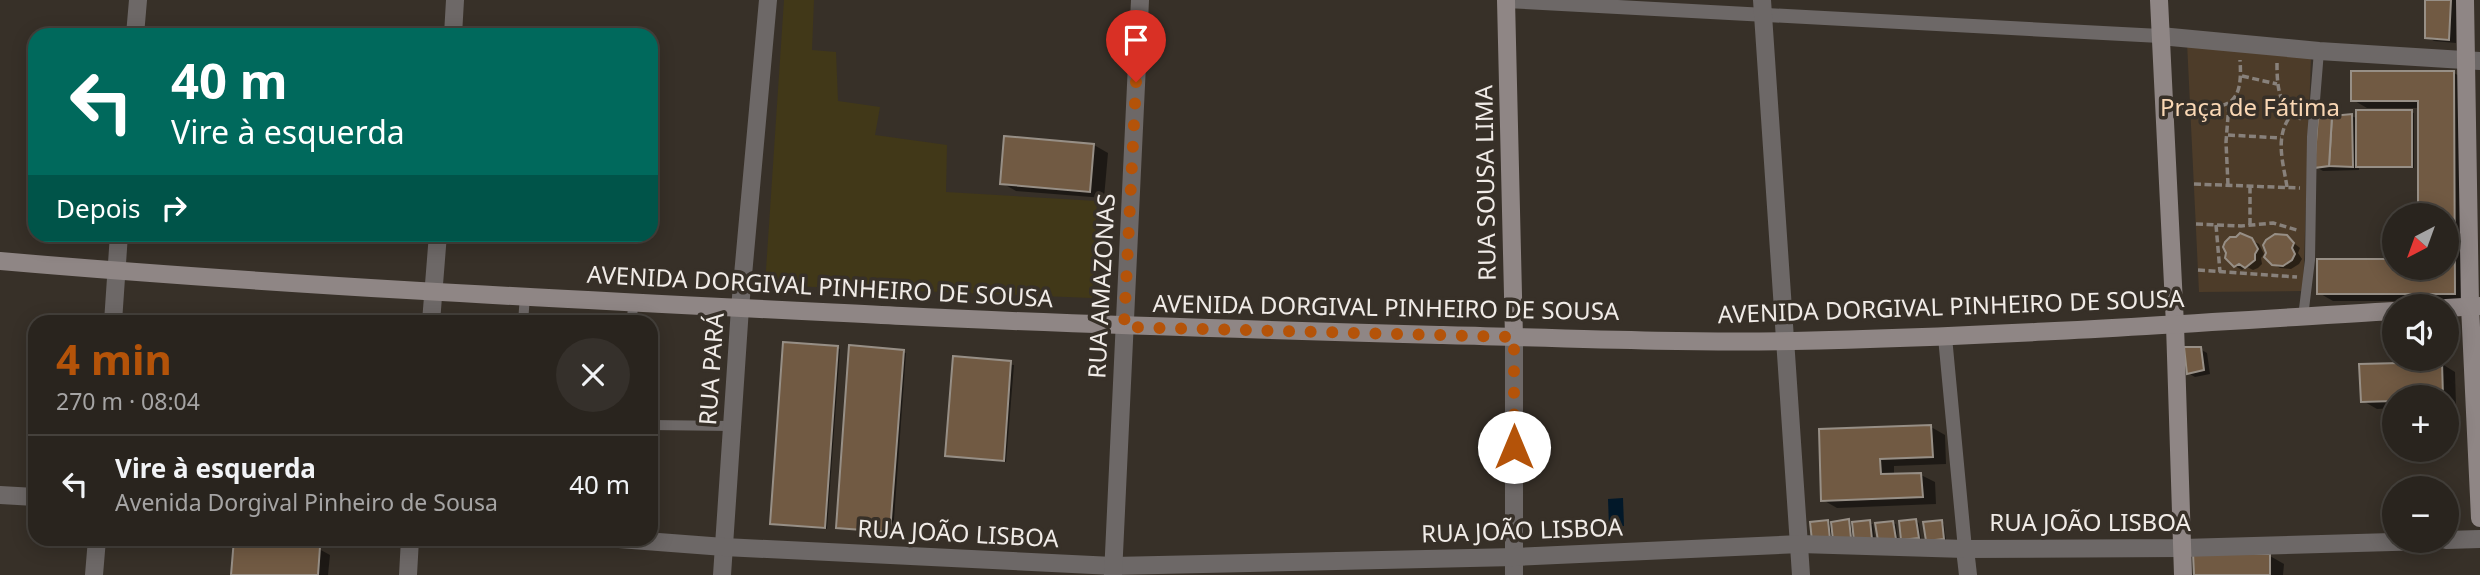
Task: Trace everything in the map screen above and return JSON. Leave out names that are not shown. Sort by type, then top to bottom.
[{"type":"main road","points":[[1496,0],[1506,0]]},
{"type":"main road","name":"RUA SOUSA LIMA","points":[[1506,0],[1514,337]]},
{"type":"main road","points":[[2160,0],[2183,575]]},
{"type":"main road","points":[[2465,0],[2473,61],[2480,518]]},
{"type":"main road","name":"AVENIDA DORGIVAL PINHEIRO DE SOUSA","points":[[0,261],[116,271],[740,308],[1124,327],[1514,337],[1785,341],[1945,337],[2175,326],[2382,312]]},
{"type":"street","points":[[136,28],[138,0]]},
{"type":"street","points":[[453,28],[455,0]]},
{"type":"street","name":"RUA PARÁ","points":[[722,575],[740,308],[768,0]]},
{"type":"street","name":"RUA AMAZONAS","points":[[1113,571],[1140,0]]},
{"type":"street","points":[[1506,0],[1762,7],[2473,61]]},
{"type":"street","points":[[1762,7],[1801,575]]},
{"type":"street","points":[[113,315],[118,242]]},
{"type":"street","points":[[431,315],[437,242]]},
{"type":"street","name":"RUA SOUSA LIMA","points":[[1514,337],[1514,566]]},
{"type":"street","points":[[1945,337],[1968,575]]},
{"type":"street","points":[[0,495],[28,497]]},
{"type":"street","points":[[2459,540],[2480,539]]},
{"type":"street","name":"RUA JOÃO LISBOA","points":[[658,542],[1113,571],[1514,566],[1800,544],[1965,548],[2183,548],[2382,542]]},
{"type":"street","points":[[94,575],[96,546]]},
{"type":"street","points":[[408,575],[410,546]]},
{"type":"lane","points":[[2303,317],[2310,260],[2312,137],[2319,51]]},
{"type":"lane","points":[[524,315],[525,296]]},
{"type":"lane","points":[[632,315],[633,302]]},
{"type":"lane","points":[[658,425],[733,426]]},
{"type":"path","points":[[2228,185],[2229,104],[2237,94],[2241,75],[2239,48]]},
{"type":"path","points":[[2277,62],[2277,84],[2286,109],[2309,122]]},
{"type":"path","points":[[2241,75],[2277,84]]},
{"type":"path","points":[[2164,113],[2229,104]]},
{"type":"path","points":[[2287,187],[2281,138],[2282,126],[2292,114]]},
{"type":"path","points":[[2227,134],[2281,138]]},
{"type":"path","points":[[2194,184],[2306,188]]},
{"type":"path","points":[[2250,186],[2250,225]]},
{"type":"path","points":[[2196,224],[2273,223],[2305,232]]},
{"type":"path","points":[[2216,225],[2220,272]]},
{"type":"path","points":[[2198,270],[2303,278]]},
{"type":"green space","name":"Praça de Fátima","points":[[2187,42],[2311,55],[2303,291],[2199,292]]},
{"type":"sand","points":[[784,0],[814,0],[812,50],[836,52],[838,101],[880,107],[875,135],[947,145],[946,192],[1097,201],[1092,298],[765,285]]},
{"type":"water","points":[[1623,498],[1624,526],[1609,527],[1608,499]]},
{"type":"building","points":[[2425,0],[2451,0],[2449,40],[2425,38]]},
{"type":"building","points":[[2351,71],[2454,71],[2455,203],[2418,203],[2418,101],[2351,101]]},
{"type":"building","points":[[2356,110],[2412,110],[2412,167],[2356,167]]},
{"type":"building","points":[[2352,114],[2353,167],[2329,166],[2332,116]]},
{"type":"building","points":[[2318,116],[2332,116],[2329,166],[2314,168]]},
{"type":"building","points":[[1004,136],[1094,144],[1090,192],[1000,184]]},
{"type":"building","points":[[2240,233],[2252,238],[2258,249],[2255,260],[2245,268],[2239,264],[2234,267],[2225,258],[2223,247],[2230,237],[2236,237]]},
{"type":"building","points":[[2275,234],[2287,235],[2294,243],[2292,248],[2295,254],[2292,260],[2283,266],[2272,265],[2264,257],[2266,253],[2263,245]]},
{"type":"building","points":[[2317,259],[2382,259],[2382,280],[2455,280],[2455,294],[2317,294]]},
{"type":"building","points":[[783,342],[838,346],[825,528],[770,524]]},
{"type":"building","points":[[849,345],[904,350],[890,532],[836,528]]},
{"type":"building","points":[[2184,347],[2201,347],[2204,370],[2187,374]]},
{"type":"building","points":[[953,356],[1011,361],[1004,461],[945,456]]},
{"type":"building","points":[[2382,363],[2382,371],[2442,371],[2443,385],[2382,385],[2382,401],[2361,402],[2359,364]]},
{"type":"building","points":[[1931,425],[1933,457],[1880,459],[1881,474],[1921,473],[1923,497],[1821,501],[1819,429]]},
{"type":"building","points":[[1849,519],[1851,538],[1833,540],[1831,522]]},
{"type":"building","points":[[1916,519],[1919,538],[1901,540],[1899,521]]},
{"type":"building","points":[[1828,520],[1830,539],[1812,541],[1810,522]]},
{"type":"building","points":[[1870,520],[1872,539],[1854,541],[1852,522]]},
{"type":"building","points":[[1942,520],[1944,539],[1926,541],[1923,522]]},
{"type":"building","points":[[1893,521],[1896,539],[1878,541],[1875,523]]},
{"type":"building","points":[[233,546],[320,547],[318,575],[231,575]]},
{"type":"building","points":[[2193,553],[2270,554],[2270,575],[2194,575]]},
{"type":"route","points":[[1136,82],[1124,327],[1514,337],[1514,447]]}]
